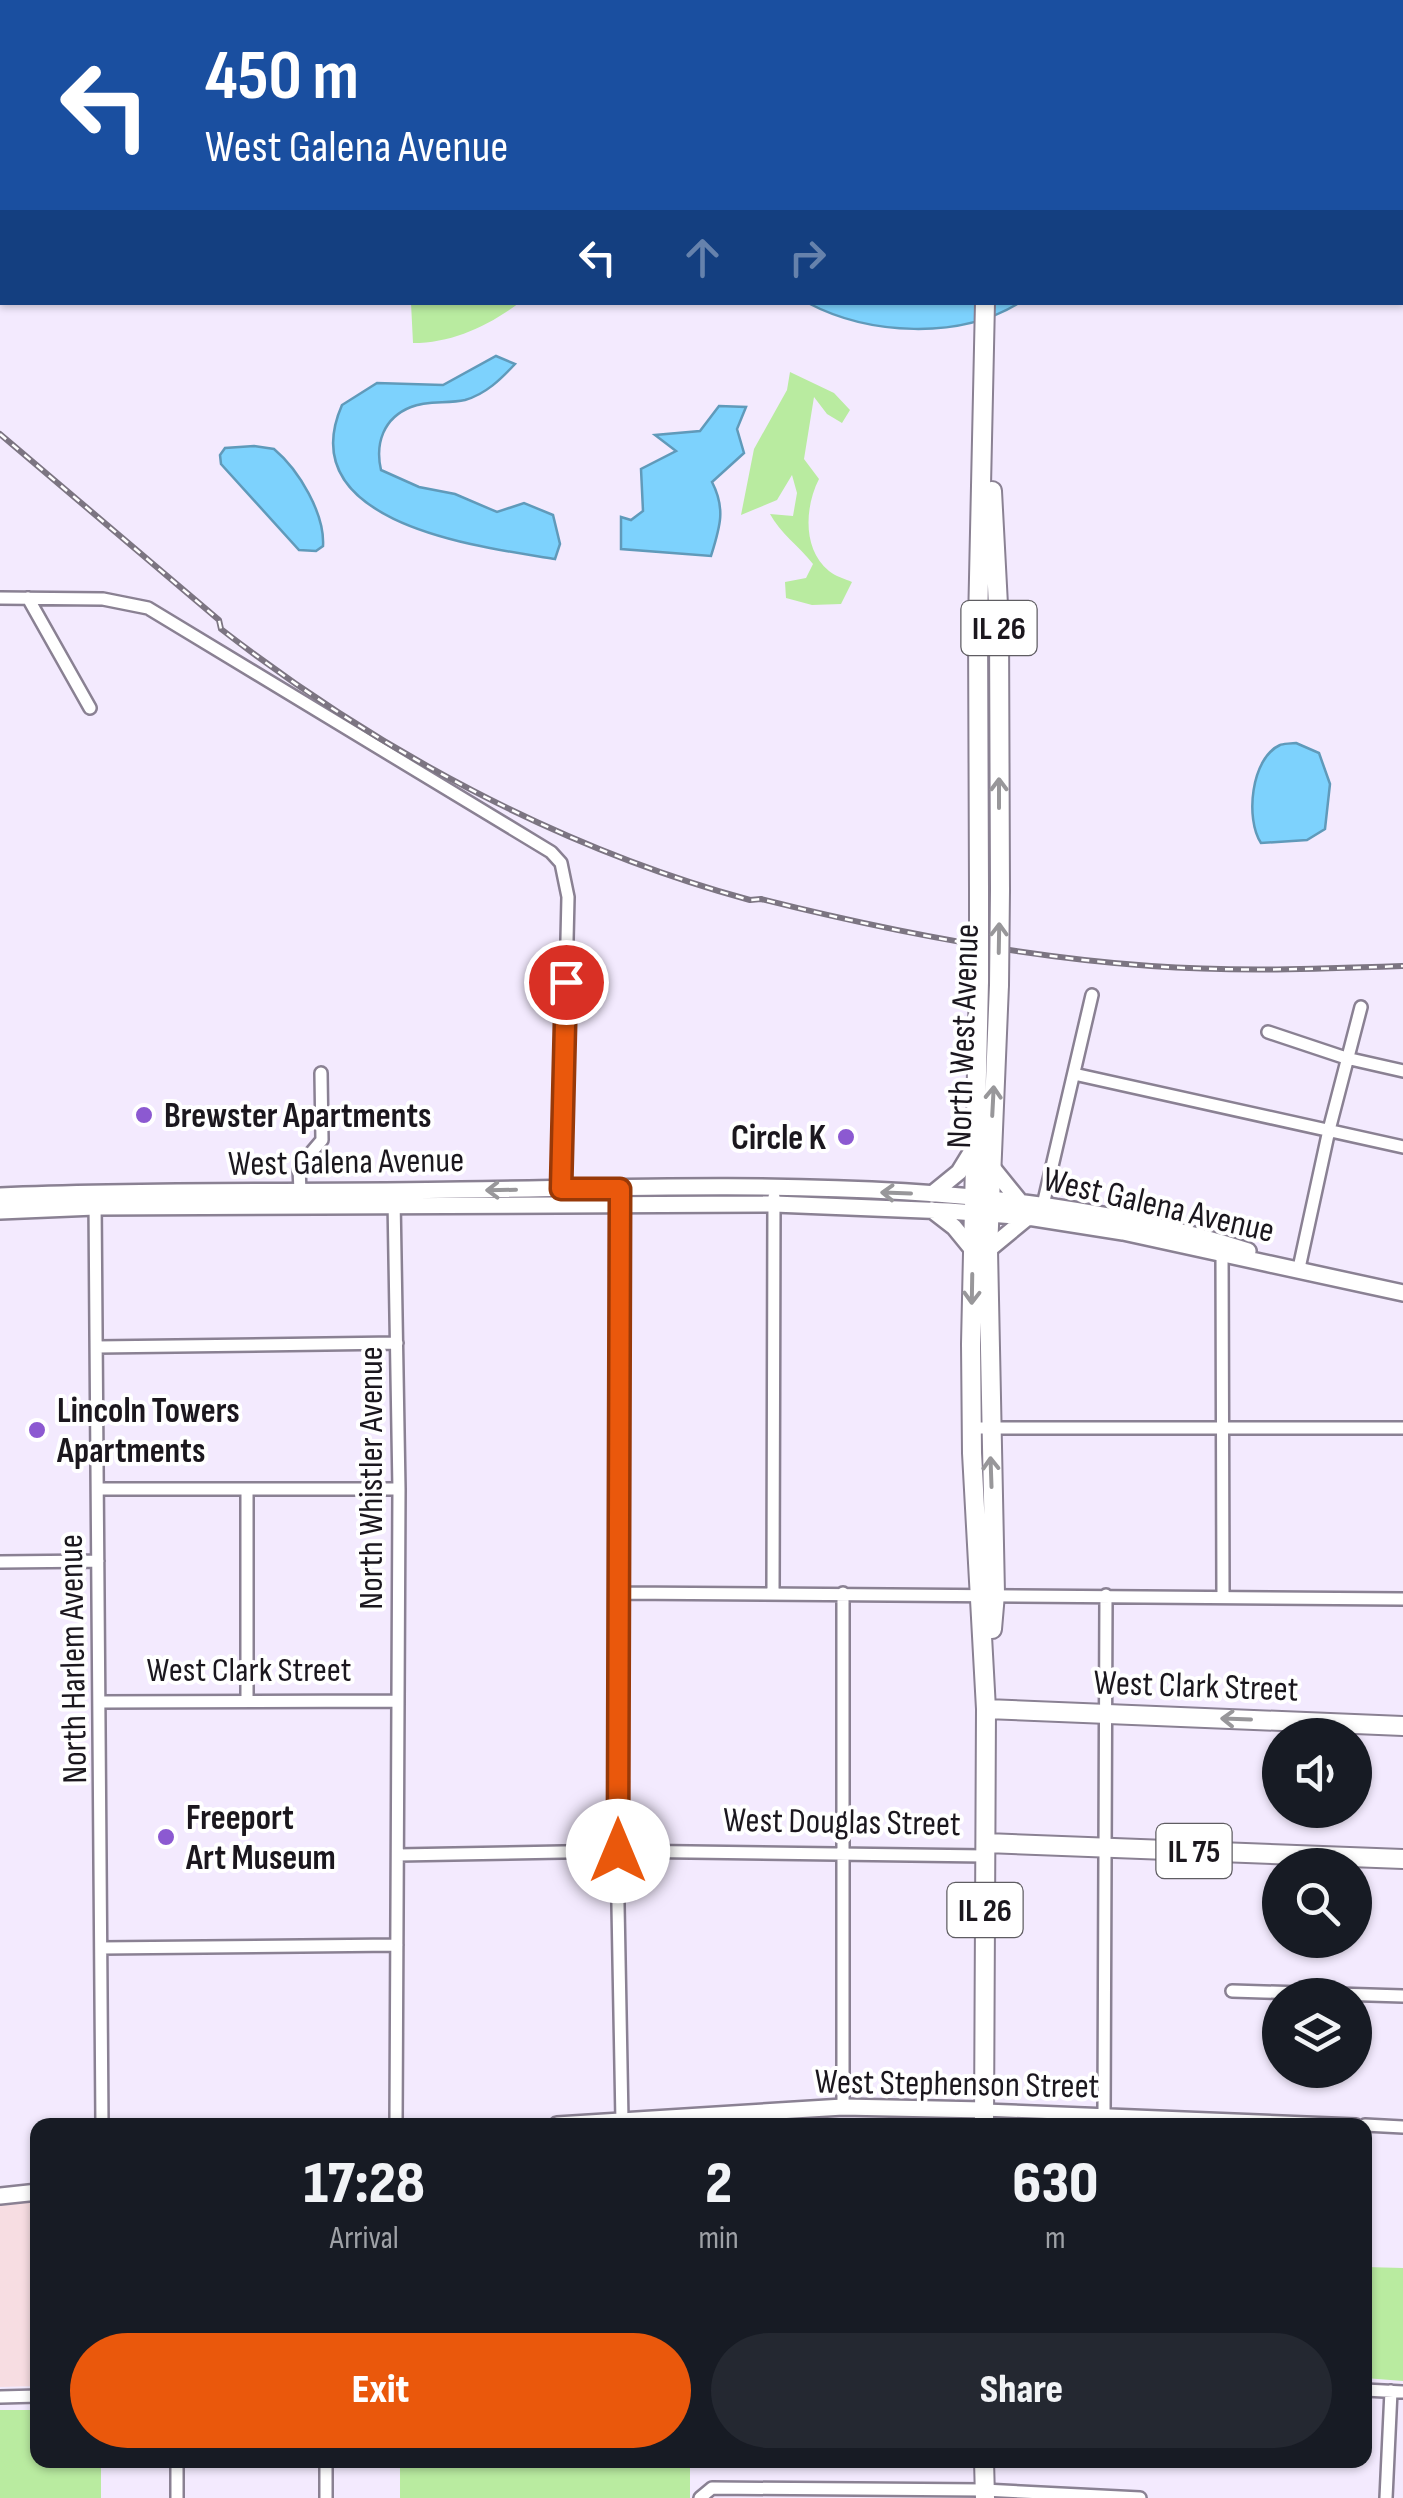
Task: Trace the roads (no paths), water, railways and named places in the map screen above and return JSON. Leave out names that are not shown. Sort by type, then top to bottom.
[{"type":"main road","name":"North West Avenue","points":[[984,2118],[988,1594],[981,1428],[981,1206],[976,1146],[978,624],[985,305]]},
{"type":"main road","name":"North West Avenue","points":[[981,1206],[990,1166],[1000,890],[999,624],[985,365]]},
{"type":"main road","points":[[976,1146],[932,1202],[980,1250],[1024,1210],[990,1166]]},
{"type":"main road","name":"West Galena Avenue","points":[[0,1212],[95,1200],[300,1192],[394,1199]]},
{"type":"main road","name":"West Galena Avenue","points":[[0,1196],[95,1200],[774,1196],[932,1202],[1024,1210],[1222,1249]]},
{"type":"main road","name":"West Galena Avenue","points":[[1024,1210],[1043,1205],[1129,1220],[1222,1249],[1403,1293]]},
{"type":"main road","name":"West Clark Street","points":[[986,1709],[1403,1726]]},
{"type":"main road","name":"West Douglas Street","points":[[986,1850],[1105,1848],[1403,1859]]},
{"type":"main road","name":"West Stephenson Street","points":[[669,2118],[842,2107],[984,2118]]},
{"type":"main road","points":[[0,2196],[30,2193]]},
{"type":"main road","points":[[984,2468],[984,2494]]},
{"type":"street","points":[[0,598],[103,599],[148,608],[365,742],[540,843],[560,864],[568,897],[561,1197]]},
{"type":"street","points":[[28,598],[90,708]]},
{"type":"street","points":[[1043,1205],[1092,995]]},
{"type":"street","points":[[1299,1268],[1361,1007]]},
{"type":"street","points":[[1268,1032],[1346,1058],[1403,1071]]},
{"type":"street","points":[[300,1192],[299,1167],[322,1140],[321,1073]]},
{"type":"street","points":[[1074,1074],[1403,1147]]},
{"type":"street","points":[[620,1196],[618,1851],[622,2118]]},
{"type":"street","points":[[774,1196],[774,1592]]},
{"type":"street","name":"North Whistler Avenue","points":[[394,1199],[399,1489],[396,2118]]},
{"type":"street","name":"North Harlem Avenue","points":[[95,1200],[102,2118]]},
{"type":"street","points":[[1222,1249],[1223,1597]]},
{"type":"street","points":[[97,1347],[398,1343]]},
{"type":"street","points":[[981,1428],[1403,1428]]},
{"type":"street","points":[[98,1489],[399,1489]]},
{"type":"street","points":[[247,1490],[247,1700]]},
{"type":"street","points":[[0,1562],[98,1562]]},
{"type":"street","points":[[618,1593],[1403,1599]]},
{"type":"street","points":[[842,1593],[842,2107]]},
{"type":"street","points":[[1104,2116],[1106,1595]]},
{"type":"street","name":"West Clark Street","points":[[100,1702],[398,1701]]},
{"type":"street","name":"West Douglas Street","points":[[398,1855],[986,1850]]},
{"type":"street","points":[[101,1948],[398,1945]]},
{"type":"street","points":[[1232,1991],[1403,1996]]},
{"type":"street","name":"West Stephenson Street","points":[[984,2118],[1160,2118]]},
{"type":"street","points":[[1372,2125],[1403,2127]]},
{"type":"street","points":[[1372,2390],[1397,2392],[1386,2498]]},
{"type":"street","points":[[0,2397],[30,2396]]},
{"type":"street","points":[[176,2498],[177,2468]]},
{"type":"street","points":[[326,2468],[326,2498]]},
{"type":"street","points":[[700,2498],[712,2488],[1140,2498]]},
{"type":"water","points":[[812,305],[1015,305],[995,315],[942,328],[886,327],[832,314]]},
{"type":"water","points":[[496,356],[515,364],[480,394],[465,400],[417,405],[394,418],[380,442],[381,470],[419,487],[455,494],[497,512],[524,503],[553,515],[560,544],[555,559],[483,547],[401,522],[367,503],[343,478],[333,445],[342,405],[377,383],[443,385]]},
{"type":"water","points":[[719,406],[746,407],[737,429],[744,453],[712,482],[720,518],[711,556],[621,549],[621,517],[631,520],[643,511],[641,469],[676,451],[655,435],[700,431]]},
{"type":"water","points":[[225,448],[274,449],[301,480],[320,520],[323,546],[316,551],[299,550],[221,464],[220,455]]},
{"type":"water","points":[[1296,743],[1319,753],[1330,784],[1325,829],[1307,840],[1261,843],[1252,805],[1257,775],[1270,752],[1280,745]]},
{"type":"railway","points":[[0,434],[219,620],[221,629],[281,673],[343,715],[472,790],[609,853],[750,900],[761,899],[906,932],[1004,949],[1183,968],[1403,966]]},
{"type":"place","name":"Brewster Apartments","points":[[144,1115]]},
{"type":"place","name":"Circle K","points":[[846,1137]]},
{"type":"place","name":"Lincoln Towers Apartments","points":[[37,1430]]},
{"type":"place","name":"Freeport Art Museum","points":[[166,1837]]}]
